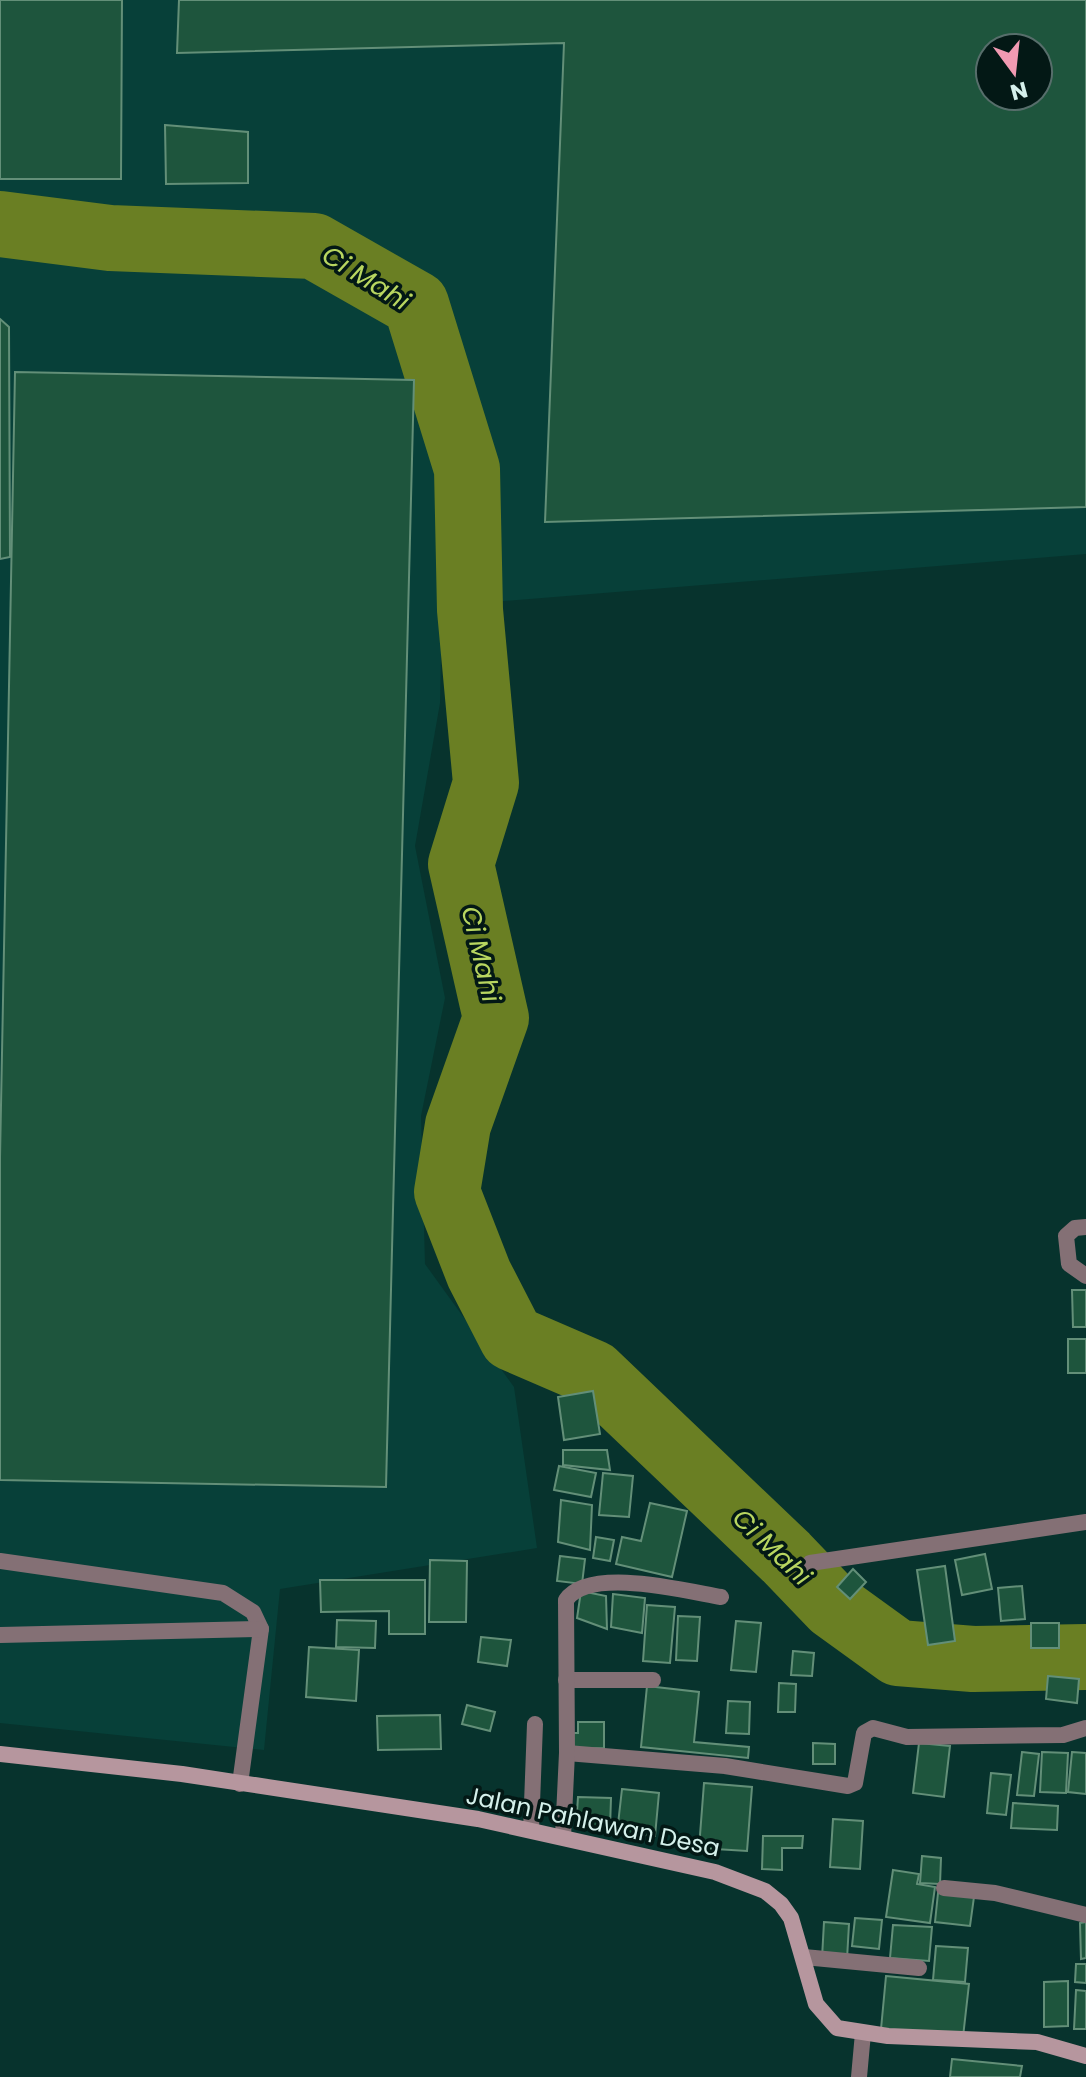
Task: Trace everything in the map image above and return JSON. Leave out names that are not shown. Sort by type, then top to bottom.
[{"type":"main road","name":"Jalan Pahlawan Desa","points":[[0,1754],[240,1784],[531,1830],[715,1872],[765,1891],[781,1904],[791,1918],[816,2004],[837,2028],[863,2033],[1037,2042],[1086,2056]]},
{"type":"street","points":[[1086,1227],[1075,1228],[1066,1236],[1069,1264],[1086,1276]]},
{"type":"street","points":[[810,1563],[1086,1522]]},
{"type":"street","points":[[0,1561],[223,1593],[253,1612],[261,1629],[240,1784]]},
{"type":"street","points":[[563,1837],[567,1753],[566,1600],[575,1590],[616,1581],[721,1597]]},
{"type":"street","points":[[0,1635],[261,1629]]},
{"type":"street","points":[[566,1680],[653,1680]]},
{"type":"street","points":[[531,1830],[535,1724]]},
{"type":"street","points":[[567,1753],[725,1766],[848,1786],[855,1783],[864,1733],[873,1728],[907,1737],[1063,1735],[1086,1728]]},
{"type":"street","points":[[944,1888],[995,1893],[1086,1915]]},
{"type":"street","points":[[804,1957],[919,1968]]},
{"type":"street","points":[[859,2077],[863,2033]]},
{"type":"shaded area","points":[[0,0],[1086,0],[1086,554],[442,606],[440,703],[415,846],[445,998],[421,1116],[425,1264],[514,1387],[537,1548],[280,1589],[264,1750],[0,1723]]},
{"type":"building","points":[[0,0],[122,0],[121,179],[0,179]]},
{"type":"building","points":[[179,0],[1086,0],[1086,507],[545,522],[564,43],[177,53]]},
{"type":"building","points":[[165,125],[248,132],[248,183],[166,184]]},
{"type":"building","points":[[0,319],[9,327],[10,557],[0,559]]},
{"type":"building","points":[[15,372],[414,380],[386,1487],[0,1480],[0,1158]]},
{"type":"building","points":[[1072,1290],[1086,1290],[1086,1327],[1073,1327]]},
{"type":"building","points":[[1068,1339],[1086,1339],[1086,1373],[1068,1373]]},
{"type":"building","points":[[593,1391],[600,1434],[564,1440],[558,1397]]},
{"type":"building","points":[[563,1450],[607,1450],[610,1470],[563,1465]]},
{"type":"building","points":[[559,1466],[596,1473],[591,1497],[554,1490]]},
{"type":"building","points":[[603,1473],[633,1476],[629,1517],[599,1515]]},
{"type":"building","points":[[561,1500],[592,1505],[590,1550],[558,1542]]},
{"type":"building","points":[[650,1503],[687,1511],[672,1577],[616,1564],[622,1537],[641,1541]]},
{"type":"building","points":[[596,1537],[614,1540],[610,1561],[593,1558]]},
{"type":"building","points":[[985,1554],[992,1589],[962,1595],[955,1560]]},
{"type":"building","points":[[560,1556],[585,1559],[582,1584],[557,1581]]},
{"type":"building","points":[[430,1560],[467,1561],[466,1622],[429,1622]]},
{"type":"building","points":[[945,1566],[955,1641],[928,1645],[917,1570]]},
{"type":"building","points":[[853,1569],[866,1582],[850,1599],[837,1587]]},
{"type":"building","points":[[320,1580],[425,1580],[425,1634],[389,1634],[389,1611],[321,1612]]},
{"type":"building","points":[[1022,1586],[1025,1619],[1001,1621],[998,1588]]},
{"type":"building","points":[[581,1591],[606,1596],[607,1629],[577,1618]]},
{"type":"building","points":[[613,1594],[645,1598],[642,1633],[611,1627]]},
{"type":"building","points":[[647,1605],[675,1607],[670,1663],[643,1661]]},
{"type":"building","points":[[678,1616],[700,1617],[697,1661],[676,1660]]},
{"type":"building","points":[[337,1620],[376,1621],[375,1648],[336,1647]]},
{"type":"building","points":[[736,1621],[761,1623],[756,1672],[731,1670]]},
{"type":"building","points":[[1031,1623],[1059,1623],[1059,1648],[1031,1648]]},
{"type":"building","points":[[481,1637],[511,1640],[507,1666],[478,1662]]},
{"type":"building","points":[[309,1647],[359,1650],[356,1701],[306,1697]]},
{"type":"building","points":[[793,1651],[814,1653],[812,1676],[791,1675]]},
{"type":"building","points":[[1048,1676],[1079,1679],[1077,1703],[1046,1699]]},
{"type":"building","points":[[779,1683],[796,1684],[795,1712],[778,1712]]},
{"type":"building","points":[[647,1686],[699,1692],[694,1742],[749,1747],[748,1758],[641,1747]]},
{"type":"building","points":[[728,1701],[750,1702],[749,1734],[726,1733]]},
{"type":"building","points":[[467,1705],[495,1712],[490,1731],[462,1724]]},
{"type":"building","points":[[440,1715],[441,1749],[378,1750],[377,1716]]},
{"type":"building","points":[[578,1722],[604,1722],[604,1748],[571,1749],[571,1733],[578,1733]]},
{"type":"building","points":[[813,1743],[835,1744],[835,1764],[813,1764]]},
{"type":"building","points":[[919,1743],[950,1746],[944,1797],[913,1793]]},
{"type":"building","points":[[1022,1752],[1039,1754],[1034,1796],[1017,1795]]},
{"type":"building","points":[[1042,1752],[1068,1753],[1066,1793],[1040,1792]]},
{"type":"building","points":[[1072,1752],[1086,1753],[1086,1794],[1068,1792]]},
{"type":"building","points":[[991,1773],[1011,1775],[1006,1815],[987,1813]]},
{"type":"building","points":[[704,1783],[752,1787],[747,1851],[699,1848]]},
{"type":"building","points":[[622,1789],[659,1793],[655,1836],[617,1833]]},
{"type":"building","points":[[578,1797],[611,1798],[610,1828],[576,1826]]},
{"type":"building","points":[[1013,1803],[1058,1806],[1057,1830],[1011,1828]]},
{"type":"building","points":[[833,1819],[863,1821],[860,1869],[830,1867]]},
{"type":"building","points":[[763,1836],[803,1836],[802,1848],[782,1848],[782,1870],[762,1869]]},
{"type":"building","points":[[922,1856],[941,1858],[940,1884],[920,1883]]},
{"type":"building","points":[[893,1870],[919,1874],[917,1884],[935,1887],[930,1923],[886,1917]]},
{"type":"building","points":[[938,1893],[974,1897],[970,1926],[935,1922]]},
{"type":"building","points":[[855,1918],[882,1920],[879,1949],[852,1946]]},
{"type":"building","points":[[824,1922],[849,1924],[847,1959],[822,1958]]},
{"type":"building","points":[[1086,1922],[1086,1958],[1081,1959],[1080,1923]]},
{"type":"building","points":[[893,1925],[932,1927],[929,1961],[890,1958]]},
{"type":"building","points":[[936,1946],[968,1948],[965,1982],[933,1980]]},
{"type":"building","points":[[1076,1964],[1086,1964],[1086,1983],[1075,1982]]},
{"type":"building","points":[[886,1976],[969,1984],[963,2037],[881,2029]]},
{"type":"building","points":[[1068,1981],[1068,2026],[1044,2027],[1044,1982]]},
{"type":"building","points":[[1076,1990],[1086,1991],[1086,2029],[1074,2029]]},
{"type":"building","points":[[952,2059],[1022,2066],[1020,2077],[950,2077]]},
{"type":"waterway","name":"Ci Mahi","points":[[0,224],[110,238],[314,246],[416,304],[467,469],[470,610],[486,783],[461,864],[496,1018],[458,1125],[447,1192],[479,1274],[512,1338],[593,1373],[786,1557],[833,1606],[898,1653],[973,1659],[1086,1657]]}]
